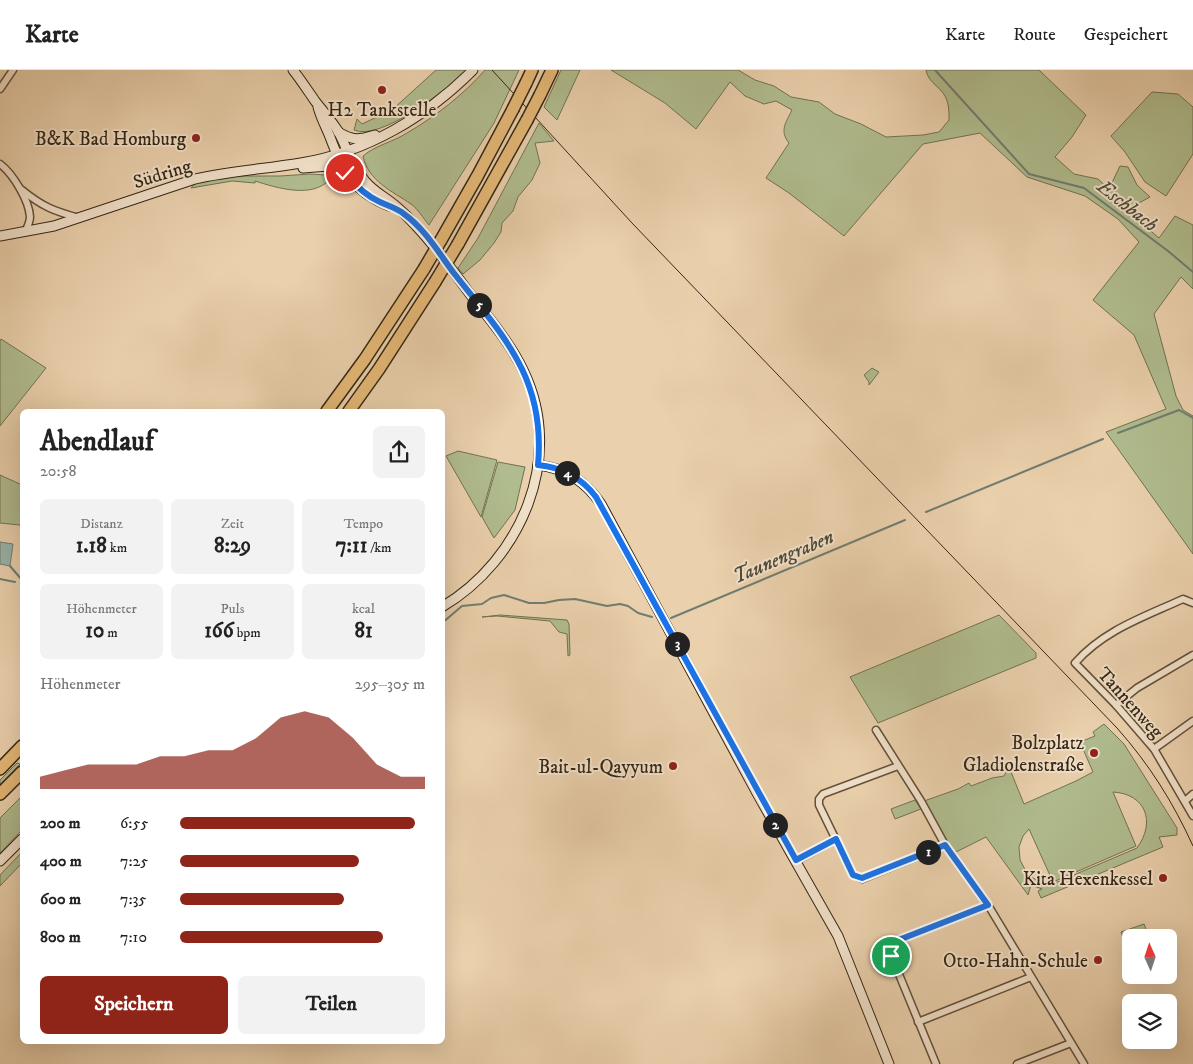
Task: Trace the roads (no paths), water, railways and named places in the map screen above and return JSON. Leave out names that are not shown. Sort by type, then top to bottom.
[{"type":"highway","points":[[328,409],[365,359],[424,269],[478,175],[532,70]]},
{"type":"highway","points":[[350,409],[390,354],[436,282],[527,120],[552,70]]},
{"type":"highway","points":[[0,769],[20,748]]},
{"type":"highway","points":[[0,794],[20,774]]},
{"type":"main road","points":[[293,70],[324,110],[338,132],[355,168],[365,182],[404,213],[428,239],[486,314],[525,372],[534,399],[538,417],[538,465],[528,508],[507,547],[492,567],[473,586],[445,605]]},
{"type":"main road","points":[[338,132],[348,138],[358,140],[399,127],[421,115],[441,100],[473,70]]},
{"type":"main road","points":[[316,102],[336,155],[345,173],[358,187],[374,199],[404,213]]},
{"type":"main road","name":"Südring","points":[[0,236],[25,232],[80,218],[195,179],[302,163],[347,152],[399,127]]},
{"type":"main road","points":[[260,169],[279,171],[328,166],[345,173]]},
{"type":"main road","points":[[538,465],[556,468],[569,474],[587,486],[596,497],[838,936],[889,1064]]},
{"type":"main road","points":[[0,861],[20,841]]},
{"type":"street","points":[[0,89],[14,70]]},
{"type":"street","points":[[0,164],[7,170],[21,190],[38,204],[54,211],[80,218]]},
{"type":"street","points":[[21,190],[30,218],[25,232]]},
{"type":"street","name":"Tannenweg","points":[[1193,603],[1183,599],[1113,631],[1087,649],[1075,663],[1116,705],[1154,749],[1193,816]]},
{"type":"street","points":[[1116,705],[1137,688],[1193,655]]},
{"type":"street","points":[[1154,749],[1193,721]]},
{"type":"street","points":[[876,730],[921,801],[945,845],[988,905],[1084,1064]]},
{"type":"street","points":[[898,766],[823,794],[819,799],[819,805],[853,875],[862,878],[945,845]]},
{"type":"street","points":[[1185,801],[1193,794]]},
{"type":"street","points":[[796,860],[836,839]]},
{"type":"street","points":[[936,1064],[891,956],[892,947],[896,941],[988,905]]},
{"type":"street","points":[[918,1022],[1031,977]]},
{"type":"street","points":[[1017,1064],[1071,1043]]},
{"type":"water","points":[[0,542],[13,544],[10,566],[0,564]]},
{"type":"waterway","name":"Eschbach","points":[[935,70],[1029,174],[1084,188],[1193,272]]},
{"type":"waterway","name":"Taunengraben","points":[[1118,433],[1179,410],[1193,418]]},
{"type":"waterway","name":"Taunengraben","points":[[926,512],[1103,439]]},
{"type":"waterway","name":"Taunengraben","points":[[671,618],[905,520]]},
{"type":"waterway","points":[[10,566],[20,578]]},
{"type":"waterway","name":"Taunengraben","points":[[0,579],[15,582]]},
{"type":"waterway","name":"Taunengraben","points":[[445,620],[462,606],[482,604],[491,598],[504,595],[529,603],[575,599],[607,606],[620,604],[628,606],[638,613],[652,617]]},
{"type":"tram line","points":[[492,70],[632,223],[1117,728],[1140,755],[1160,784],[1193,846]]},
{"type":"place","name":"H2 Tankstelle","points":[[382,90]]},
{"type":"place","name":"B&K Bad Homburg","points":[[196,138]]},
{"type":"place","name":"Bolzplatz Gladiolenstraße","points":[[1094,753]]},
{"type":"place","name":"Bait-ul-Qayyum","points":[[673,766]]},
{"type":"place","name":"Kita Hexenkessel","points":[[1163,878]]},
{"type":"place","name":"Otto-Hahn-Schule","points":[[1098,960]]}]
